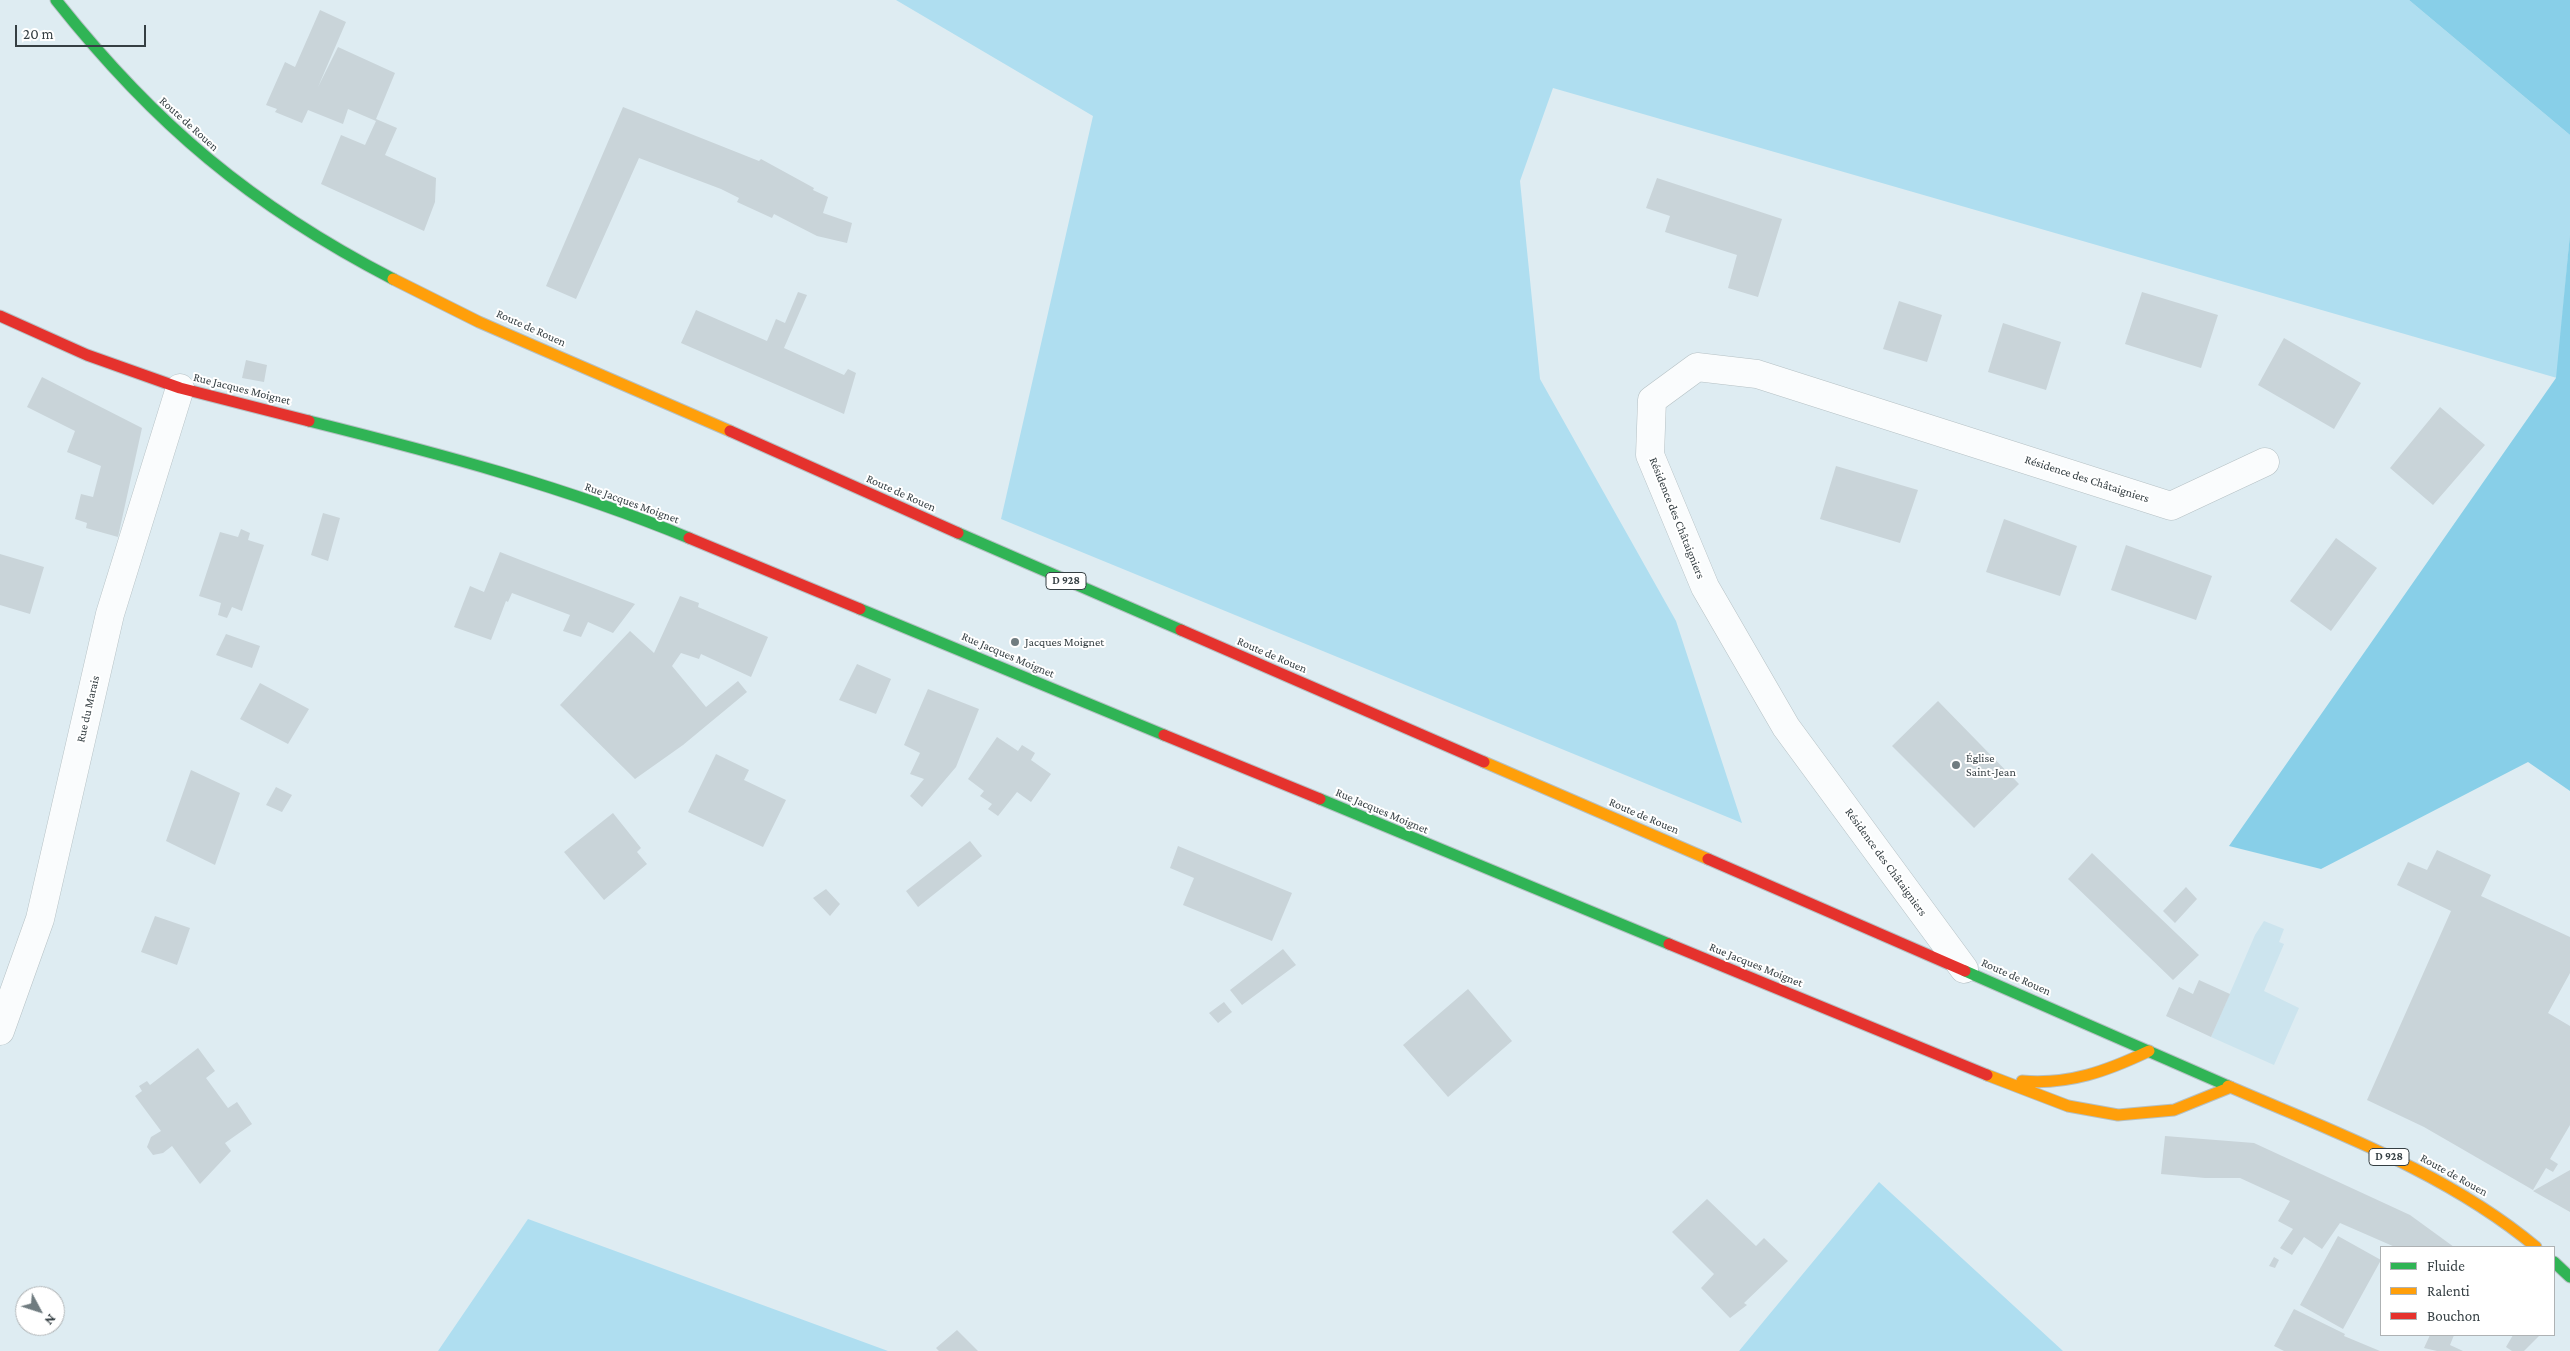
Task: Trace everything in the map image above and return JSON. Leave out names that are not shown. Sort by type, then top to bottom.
[{"type":"main road","name":"Route de Rouen","points":[[56,0],[107,63],[145,103],[206,158],[272,208],[346,253],[448,306],[1062,579],[1964,969],[2410,1166],[2468,1196],[2511,1225],[2535,1246]]},
{"type":"main road","name":"Rue Jacques Moignet","points":[[0,316],[87,355],[180,388],[393,442],[518,478],[648,521],[1986,1075],[2068,1106],[2118,1115],[2174,1110],[2231,1087]]},
{"type":"main road","name":"Rue Jacques Moignet","points":[[1986,1075],[2025,1081],[2064,1082],[2100,1074],[2148,1051]]},
{"type":"main road","points":[[2555,1263],[2570,1277]]},
{"type":"street","name":"Résidence des Châtaigniers","points":[[1964,969],[1786,727],[1705,587],[1650,454],[1652,400],[1697,367],[1757,374],[2171,506],[2266,462]]},
{"type":"street","name":"Rue du Marais","points":[[0,1032],[40,919],[110,614],[180,388]]},
{"type":"shaded area","points":[[896,0],[2409,0],[2570,135],[2570,234],[2557,378],[1553,88],[1520,181],[1540,379],[1676,621],[1742,823],[1001,519],[1093,116]]},
{"type":"shaded area","points":[[2409,0],[2570,0],[2570,135]]},
{"type":"shaded area","points":[[2570,234],[2570,791],[2528,762],[2321,869],[2229,846],[2556,378]]},
{"type":"shaded area","points":[[2264,921],[2284,929],[2279,942],[2284,944],[2264,991],[2299,1008],[2274,1065],[2211,1037],[2255,935]]},
{"type":"shaded area","points":[[1879,1182],[2063,1351],[1739,1351]]},
{"type":"shaded area","points":[[528,1219],[888,1351],[438,1351]]},
{"type":"building","points":[[320,10],[346,22],[318,87],[338,47],[395,73],[376,119],[397,128],[385,155],[436,178],[435,202],[424,231],[321,184],[341,135],[365,145],[376,121],[348,109],[343,124],[308,110],[302,123],[275,112],[277,109],[266,105],[285,62],[295,67]]},
{"type":"building","points":[[623,107],[759,161],[761,159],[814,188],[813,190],[828,197],[823,213],[852,223],[847,243],[817,236],[774,214],[772,218],[737,202],[739,198],[721,189],[639,158],[576,299],[546,286]]},
{"type":"building","points":[[1657,178],[1782,219],[1758,297],[1728,288],[1737,255],[1665,232],[1670,216],[1646,208]]},
{"type":"building","points":[[798,292],[807,295],[784,348],[844,375],[848,369],[856,373],[844,414],[681,343],[696,310],[767,341],[776,319],[785,323]]},
{"type":"building","points":[[2142,292],[2218,315],[2201,368],[2125,344]]},
{"type":"building","points":[[1899,301],[1942,315],[1927,362],[1883,349]]},
{"type":"building","points":[[2003,323],[2061,342],[2046,390],[1988,372]]},
{"type":"building","points":[[2284,338],[2361,383],[2334,429],[2258,385]]},
{"type":"building","points":[[246,360],[267,365],[264,382],[242,378]]},
{"type":"building","points":[[42,377],[142,428],[118,537],[86,528],[87,523],[75,519],[81,494],[93,497],[101,466],[67,452],[75,431],[27,407]]},
{"type":"building","points":[[2440,407],[2485,445],[2433,505],[2390,468]]},
{"type":"building","points":[[1836,466],[1918,490],[1900,543],[1820,519]]},
{"type":"building","points":[[323,513],[340,518],[328,561],[311,555]]},
{"type":"building","points":[[2004,519],[2077,546],[2060,596],[1986,572]]},
{"type":"building","points":[[241,529],[250,533],[248,540],[264,545],[242,611],[232,607],[227,618],[218,615],[221,603],[199,596],[220,532],[238,537]]},
{"type":"building","points":[[2336,538],[2377,568],[2331,631],[2290,601]]},
{"type":"building","points":[[2126,545],[2212,576],[2196,620],[2111,590]]},
{"type":"building","points":[[500,552],[635,604],[613,633],[588,622],[581,637],[563,631],[570,615],[512,593],[508,602],[506,601],[491,640],[454,627],[470,586],[484,592]]},
{"type":"building","points":[[0,554],[44,567],[30,614],[0,605]]},
{"type":"building","points":[[680,596],[699,603],[698,607],[768,637],[751,677],[701,654],[699,659],[681,653],[672,666],[706,707],[738,681],[747,692],[683,745],[635,779],[560,705],[630,631],[654,653]]},
{"type":"building","points":[[226,634],[260,646],[252,668],[216,655]]},
{"type":"building","points":[[857,664],[891,679],[876,714],[839,700]]},
{"type":"building","points":[[260,683],[309,709],[288,744],[240,719]]},
{"type":"building","points":[[928,689],[979,709],[956,767],[922,807],[910,796],[924,779],[910,774],[920,753],[904,745]]},
{"type":"building","name":"Église Saint-Jean","points":[[1938,701],[2019,784],[1974,828],[1892,746]]},
{"type":"building","points":[[997,737],[1018,751],[1022,745],[1035,753],[1031,760],[1051,774],[1031,802],[1017,792],[998,816],[988,809],[992,804],[980,796],[984,791],[968,779]]},
{"type":"building","points":[[716,754],[749,770],[744,780],[786,800],[763,847],[688,812]]},
{"type":"building","points":[[191,770],[240,793],[215,865],[166,841]]},
{"type":"building","points":[[276,787],[292,795],[282,812],[266,805]]},
{"type":"building","points":[[613,813],[641,848],[637,852],[647,864],[604,900],[564,852]]},
{"type":"building","points":[[970,841],[982,856],[918,907],[906,891]]},
{"type":"building","points":[[1178,846],[1292,893],[1272,941],[1183,905],[1194,878],[1170,868]]},
{"type":"building","points":[[2437,850],[2491,875],[2481,896],[2570,937],[2570,973],[2548,1013],[2570,1026],[2570,1125],[2550,1159],[2558,1164],[2553,1172],[2546,1168],[2533,1190],[2424,1127],[2367,1100],[2451,911],[2397,885],[2408,862],[2427,870]]},
{"type":"building","points":[[2092,853],[2199,955],[2173,980],[2068,879]]},
{"type":"building","points":[[2186,887],[2197,899],[2175,923],[2163,911]]},
{"type":"building","points":[[826,889],[840,904],[830,916],[813,898]]},
{"type":"building","points":[[155,916],[190,928],[177,965],[141,952]]},
{"type":"building","points":[[1283,949],[1296,965],[1242,1005],[1230,990]]},
{"type":"building","points":[[2199,980],[2230,994],[2211,1037],[2166,1016],[2179,987],[2193,994]]},
{"type":"building","points":[[1468,989],[1512,1041],[1448,1097],[1403,1045]]},
{"type":"building","points":[[1224,1002],[1232,1012],[1218,1023],[1209,1013]]},
{"type":"building","points":[[198,1048],[215,1071],[206,1078],[228,1108],[237,1102],[252,1124],[225,1143],[231,1151],[200,1184],[172,1146],[163,1153],[153,1155],[147,1147],[151,1137],[161,1131],[135,1096],[142,1091],[139,1086],[147,1081],[150,1085]]},
{"type":"building","points":[[2165,1136],[2254,1143],[2410,1215],[2453,1246],[2393,1246],[2340,1223],[2322,1249],[2304,1237],[2292,1255],[2280,1248],[2293,1229],[2278,1221],[2290,1201],[2240,1178],[2205,1178],[2161,1174]]},
{"type":"building","points":[[2570,1170],[2570,1212],[2533,1191]]},
{"type":"building","points":[[1707,1199],[1756,1246],[1764,1238],[1788,1261],[1744,1303],[1747,1305],[1730,1318],[1701,1288],[1714,1274],[1672,1232]]},
{"type":"building","points":[[2338,1236],[2380,1259],[2343,1329],[2300,1305]]},
{"type":"building","points":[[2274,1257],[2279,1260],[2275,1268],[2269,1266]]},
{"type":"building","points":[[2294,1309],[2345,1334],[2344,1336],[2380,1351],[2284,1351],[2274,1346]]},
{"type":"building","points":[[957,1330],[978,1351],[939,1351],[936,1348]]},
{"type":"building","points":[[2430,1336],[2454,1336],[2450,1345],[2463,1351],[2437,1351],[2424,1348]]},
{"type":"building","points":[[2512,1336],[2539,1336],[2524,1351],[2512,1351],[2506,1347]]},
{"type":"traffic: fast","points":[[56,0],[93,45],[131,86],[169,124],[209,159],[251,192],[295,222],[393,279]]},
{"type":"traffic: fast","points":[[309,421],[501,472],[596,503],[689,538]]},
{"type":"traffic: fast","points":[[958,533],[1181,630]]},
{"type":"traffic: fast","points":[[860,609],[1164,735]]},
{"type":"traffic: fast","points":[[1320,799],[1669,944]]},
{"type":"traffic: fast","points":[[1965,971],[2228,1086]]},
{"type":"traffic: fast","points":[[2555,1263],[2570,1277]]},
{"type":"traffic: slow","points":[[393,279],[479,322],[730,431]]},
{"type":"traffic: slow","points":[[1484,762],[1708,859]]},
{"type":"traffic: slow","points":[[2022,1081],[2039,1082],[2072,1079],[2118,1065],[2149,1051]]},
{"type":"traffic: slow","points":[[1987,1075],[2068,1106],[2118,1115],[2174,1110],[2231,1087]]},
{"type":"traffic: slow","points":[[2228,1086],[2348,1137],[2427,1175],[2501,1220],[2535,1246]]},
{"type":"traffic: jam","points":[[0,316],[87,355],[180,388],[309,421]]},
{"type":"traffic: jam","points":[[730,431],[958,533]]},
{"type":"traffic: jam","points":[[689,538],[860,609]]},
{"type":"traffic: jam","points":[[1181,630],[1484,762]]},
{"type":"traffic: jam","points":[[1164,735],[1320,799]]},
{"type":"traffic: jam","points":[[1708,859],[1965,971]]},
{"type":"traffic: jam","points":[[1669,944],[1987,1075]]},
{"type":"place","name":"Jacques Moignet","points":[[1015,642]]},
{"type":"place","name":"Église Saint-Jean","points":[[1956,765]]}]
